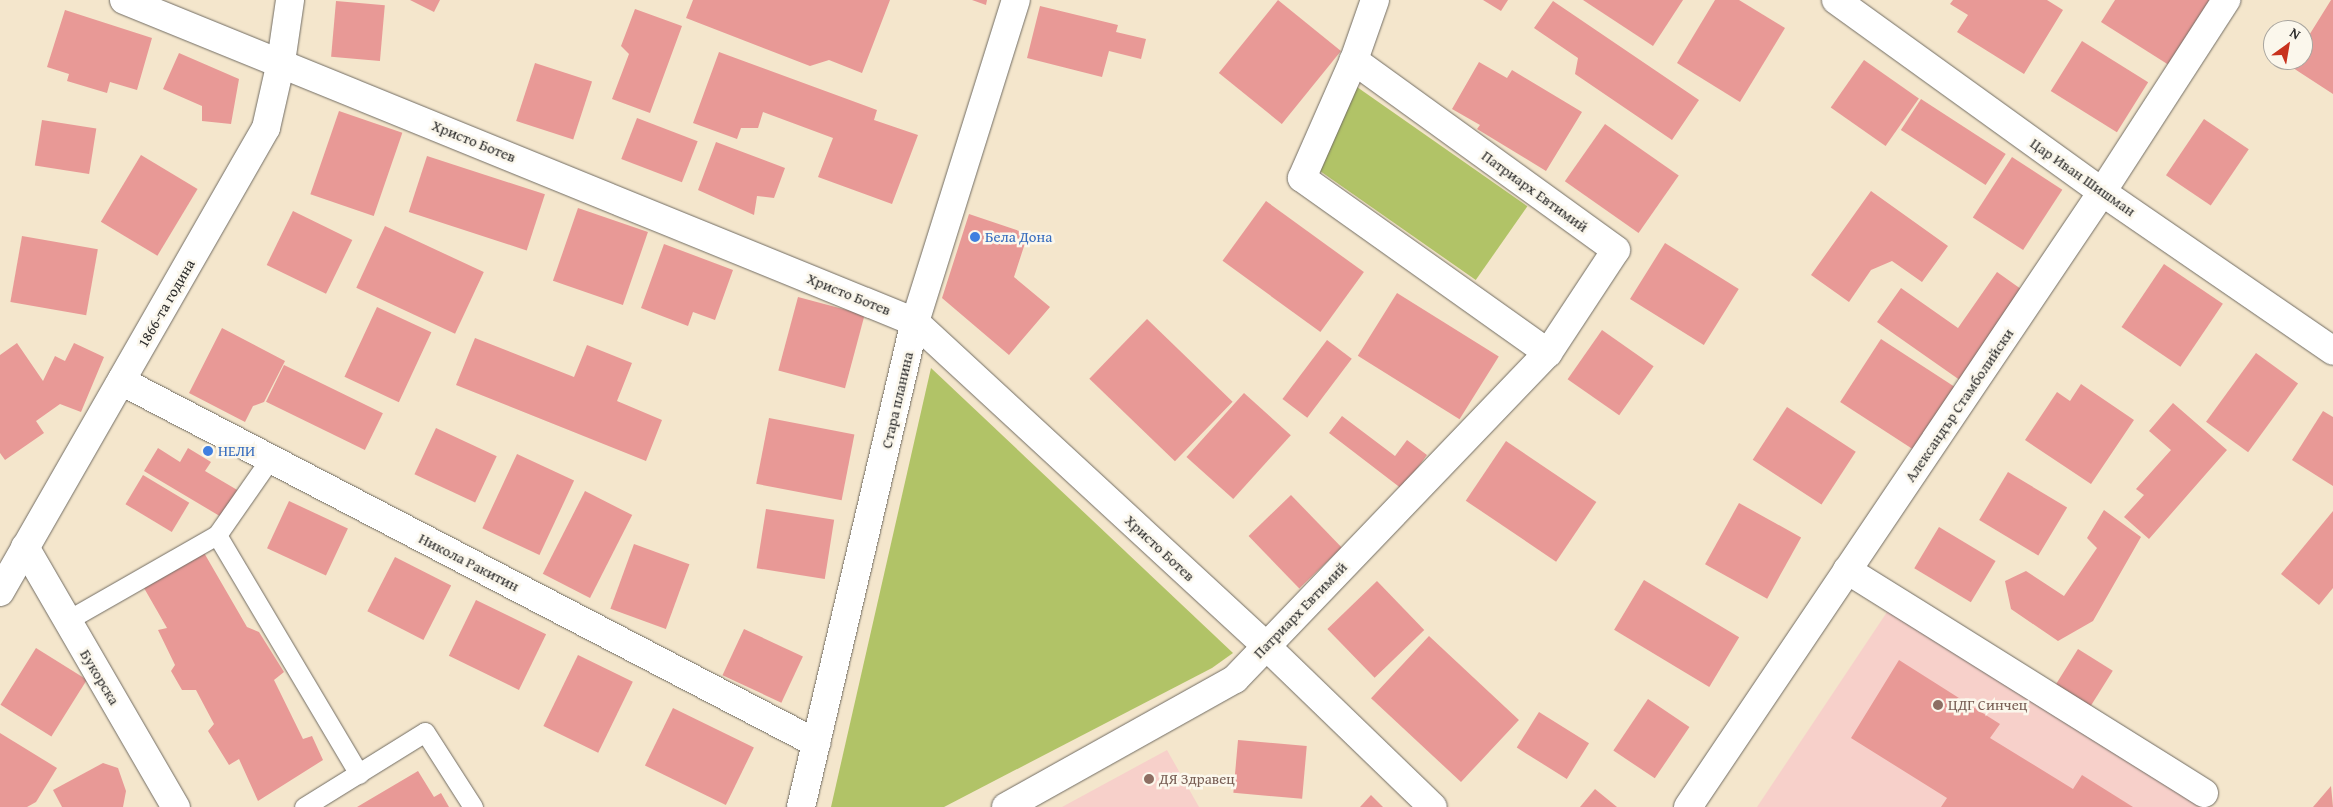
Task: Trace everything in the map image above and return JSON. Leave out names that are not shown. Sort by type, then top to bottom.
[{"type":"street","name":"Христо Ботев","points":[[124,0],[281,62],[915,322],[1265,646],[1433,807]]},
{"type":"street","name":"1866-та година","points":[[0,592],[266,128],[281,62],[290,0]]},
{"type":"street","name":"Стара планина","points":[[801,807],[915,322],[1016,0]]},
{"type":"street","points":[[1375,0],[1354,60],[1302,178],[1548,353]]},
{"type":"street","name":"Цар Иван Шишман","points":[[1836,0],[2102,192],[2333,351]]},
{"type":"street","name":"Александър Стамболийски","points":[[1688,807],[2102,192],[2226,0]]},
{"type":"street","name":"Патриарх Евтимий","points":[[1006,807],[1235,679],[1548,353],[1616,250],[1354,60]]},
{"type":"street","name":"Никола Ракитин","points":[[121,381],[816,743]]},
{"type":"street","name":"Букорска","points":[[25,547],[66,621],[176,807]]},
{"type":"street","points":[[1847,570],[2204,793]]},
{"type":"lane","points":[[66,621],[217,535],[270,459]]},
{"type":"lane","points":[[217,535],[359,774]]},
{"type":"lane","points":[[304,807],[425,732],[473,807]]},
{"type":"shaded area","name":"ЦДГ Синчец","points":[[1893,603],[2209,807],[1757,807]]},
{"type":"shaded area","name":"ДЯ Здравец","points":[[1167,750],[1199,807],[1062,807]]},
{"type":"green space","points":[[1357,87],[1527,206],[1476,280],[1305,161]]},
{"type":"green space","points":[[931,368],[1233,653],[1212,668],[944,807],[831,807]]},
{"type":"building","points":[[410,0],[440,0],[434,12]]},
{"type":"building","points":[[693,0],[890,0],[862,73],[829,60],[810,66],[686,18]]},
{"type":"building","points":[[972,0],[987,0],[986,5]]},
{"type":"building","points":[[1278,0],[1341,51],[1282,124],[1219,73]]},
{"type":"building","points":[[1483,0],[1508,0],[1501,11]]},
{"type":"building","points":[[1583,0],[1683,0],[1653,46]]},
{"type":"building","points":[[1715,0],[1739,0],[1785,28],[1740,102],[1677,63]]},
{"type":"building","points":[[1953,0],[2047,0],[2063,10],[2024,74],[1957,32],[1968,15],[1950,4]]},
{"type":"building","points":[[2115,0],[2215,0],[2172,67],[2101,22]]},
{"type":"building","points":[[2331,0],[2333,0],[2333,94],[2296,70],[2313,70],[2313,29]]},
{"type":"building","points":[[336,1],[385,5],[380,61],[331,57]]},
{"type":"building","points":[[1553,1],[1699,100],[1672,140],[1575,74],[1578,58],[1534,28]]},
{"type":"building","points":[[1040,6],[1118,25],[1116,32],[1146,39],[1141,59],[1109,51],[1102,77],[1027,58]]},
{"type":"building","points":[[635,9],[682,26],[650,113],[612,99],[629,54],[621,46]]},
{"type":"building","points":[[65,10],[152,38],[137,90],[110,82],[107,93],[67,81],[69,74],[47,67]]},
{"type":"building","points":[[2082,41],[2148,82],[2117,132],[2051,91]]},
{"type":"building","points":[[719,52],[877,110],[874,120],[918,135],[892,204],[818,177],[833,138],[763,112],[758,128],[741,128],[737,139],[693,123]]},
{"type":"building","points":[[179,53],[239,79],[231,124],[202,121],[202,106],[163,89]]},
{"type":"building","points":[[1864,60],[1919,98],[1886,146],[1831,108]]},
{"type":"building","points":[[1479,62],[1507,78],[1512,70],[1582,112],[1546,171],[1477,129],[1480,125],[1452,109]]},
{"type":"building","points":[[535,63],[592,82],[573,140],[516,121]]},
{"type":"building","points":[[1921,99],[2006,154],[1986,185],[1901,130]]},
{"type":"building","points":[[339,111],[402,133],[374,216],[310,194]]},
{"type":"building","points":[[637,118],[698,141],[682,182],[621,159]]},
{"type":"building","points":[[2204,119],[2249,149],[2211,206],[2166,175]]},
{"type":"building","points":[[42,120],[96,129],[89,174],[35,165]]},
{"type":"building","points":[[1605,124],[1679,176],[1639,233],[1565,181]]},
{"type":"building","points":[[716,142],[785,168],[774,198],[757,196],[754,215],[698,190]]},
{"type":"building","points":[[141,155],[198,189],[157,256],[101,222]]},
{"type":"building","points":[[427,156],[545,194],[527,250],[409,212]]},
{"type":"building","points":[[2012,157],[2062,190],[2023,250],[1973,217]]},
{"type":"building","points":[[1871,191],[1948,246],[1922,282],[1892,261],[1871,270],[1849,302],[1811,275]]},
{"type":"building","points":[[1266,201],[1364,272],[1320,332],[1223,261]]},
{"type":"building","points":[[578,208],[648,232],[623,305],[553,281]]},
{"type":"building","points":[[293,211],[352,240],[326,294],[267,265]]},
{"type":"building","points":[[969,214],[1028,234],[1014,277],[1050,307],[1009,355],[942,298]]},
{"type":"building","points":[[385,226],[484,272],[455,334],[356,288]]},
{"type":"building","points":[[22,236],[98,249],[86,315],[10,302]]},
{"type":"building","points":[[1665,243],[1739,289],[1704,345],[1630,299]]},
{"type":"building","points":[[664,244],[733,270],[715,320],[693,312],[688,326],[641,308]]},
{"type":"building","points":[[2164,264],[2223,304],[2180,367],[2122,327]]},
{"type":"building","points":[[1997,272],[2028,294],[1964,383],[1877,322],[1901,288],[1958,328]]},
{"type":"building","points":[[1397,293],[1499,357],[1460,419],[1358,356]]},
{"type":"building","points":[[798,297],[865,315],[845,388],[778,370]]},
{"type":"building","points":[[377,307],[431,332],[399,402],[344,377]]},
{"type":"building","points":[[1147,319],[1233,402],[1175,461],[1089,379]]},
{"type":"building","points":[[222,328],[285,361],[264,402],[253,406],[245,422],[189,393]]},
{"type":"building","points":[[1602,330],[1654,366],[1619,415],[1568,379]]},
{"type":"building","points":[[475,338],[574,377],[587,345],[632,363],[617,401],[662,420],[646,461],[456,385]]},
{"type":"building","points":[[1881,339],[1961,391],[1920,454],[1840,402]]},
{"type":"building","points":[[1327,340],[1352,359],[1307,418],[1282,399]]},
{"type":"building","points":[[17,343],[43,381],[55,356],[65,361],[74,343],[104,357],[81,412],[60,404],[36,421],[44,433],[5,460],[0,453],[0,355]]},
{"type":"building","points":[[2256,353],[2298,384],[2248,452],[2206,422]]},
{"type":"building","points":[[284,365],[383,413],[365,450],[266,402]]},
{"type":"building","points":[[2081,384],[2134,420],[2091,484],[2025,440],[2057,392],[2070,401]]},
{"type":"building","points":[[1244,393],[1291,435],[1233,499],[1186,457]]},
{"type":"building","points":[[2173,403],[2227,450],[2149,539],[2124,517],[2144,495],[2136,489],[2171,450],[2149,431]]},
{"type":"building","points":[[1787,407],[1856,452],[1821,504],[1753,460]]},
{"type":"building","points":[[2323,411],[2333,417],[2333,486],[2292,460]]},
{"type":"building","points":[[1342,416],[1395,456],[1407,440],[1427,455],[1402,489],[1329,433]]},
{"type":"building","points":[[769,418],[854,435],[842,500],[756,484]]},
{"type":"building","points":[[436,428],[497,456],[475,503],[414,474]]},
{"type":"building","points":[[1506,441],[1596,502],[1556,562],[1466,501]]},
{"type":"building","points":[[158,448],[180,462],[188,448],[211,462],[205,471],[239,491],[223,518],[144,471]]},
{"type":"building","points":[[517,454],[574,481],[539,555],[482,528]]},
{"type":"building","points":[[2008,472],[2067,508],[2038,556],[1979,520]]},
{"type":"building","points":[[143,475],[189,503],[172,532],[125,504]]},
{"type":"building","points":[[585,491],[632,515],[590,598],[543,574]]},
{"type":"building","points":[[1291,495],[1342,548],[1299,588],[1249,536]]},
{"type":"building","points":[[289,501],[348,528],[326,576],[267,548]]},
{"type":"building","points":[[1739,503],[1801,537],[1767,599],[1705,564]]},
{"type":"building","points":[[766,509],[834,520],[825,579],[757,568]]},
{"type":"building","points":[[2104,510],[2141,537],[2093,621],[2058,641],[2011,609],[2005,581],[2026,571],[2064,596],[2097,548],[2087,538]]},
{"type":"building","points":[[2333,511],[2333,588],[2319,605],[2281,574]]},
{"type":"building","points":[[1939,527],[1996,561],[1971,602],[1914,568]]},
{"type":"building","points":[[634,544],[689,564],[666,629],[610,609]]},
{"type":"building","points":[[203,551],[247,627],[259,632],[284,672],[274,680],[303,739],[312,736],[323,760],[258,801],[239,759],[229,765],[208,731],[214,724],[196,690],[182,690],[171,671],[175,665],[158,630],[167,628],[144,588]]},
{"type":"building","points":[[395,557],[451,586],[423,640],[367,611]]},
{"type":"building","points":[[1644,580],[1739,637],[1709,687],[1614,630]]},
{"type":"building","points":[[1377,581],[1424,630],[1375,678],[1327,629]]},
{"type":"building","points":[[476,600],[546,634],[519,690],[449,656]]},
{"type":"building","points":[[744,629],[803,656],[781,703],[722,675]]},
{"type":"building","points":[[1429,636],[1519,720],[1461,782],[1371,698]]},
{"type":"building","points":[[36,648],[87,680],[51,737],[0,705]]},
{"type":"building","points":[[2078,649],[2113,671],[2087,712],[2052,691]]},
{"type":"building","points":[[578,655],[633,682],[598,753],[543,726]]},
{"type":"building","points":[[1899,660],[2000,724],[1990,738],[2073,789],[2082,775],[2133,807],[1941,807],[1947,798],[1851,738]]},
{"type":"building","points":[[1648,699],[1689,727],[1655,778],[1613,750]]},
{"type":"building","points":[[673,708],[754,747],[726,805],[645,766]]},
{"type":"building","points":[[1539,712],[1589,743],[1567,779],[1517,748]]},
{"type":"building","points":[[0,733],[57,768],[36,802],[27,807],[0,807]]},
{"type":"building","points":[[1238,740],[1307,746],[1302,799],[1233,793]]},
{"type":"building","points":[[103,763],[118,768],[126,791],[123,807],[62,807],[53,790]]},
{"type":"building","points":[[418,771],[434,797],[441,793],[449,807],[357,807]]},
{"type":"building","points":[[2331,786],[2333,807],[2313,807]]},
{"type":"building","points":[[1595,789],[1617,807],[1580,807]]},
{"type":"building","points":[[1371,795],[1383,807],[1360,807]]},
{"type":"place","name":"Бела Дона","points":[[975,237]]},
{"type":"place","name":"НЕЛИ","points":[[208,451]]},
{"type":"place","name":"ЦДГ Синчец","points":[[1938,705]]},
{"type":"place","name":"ДЯ Здравец","points":[[1149,779]]}]
